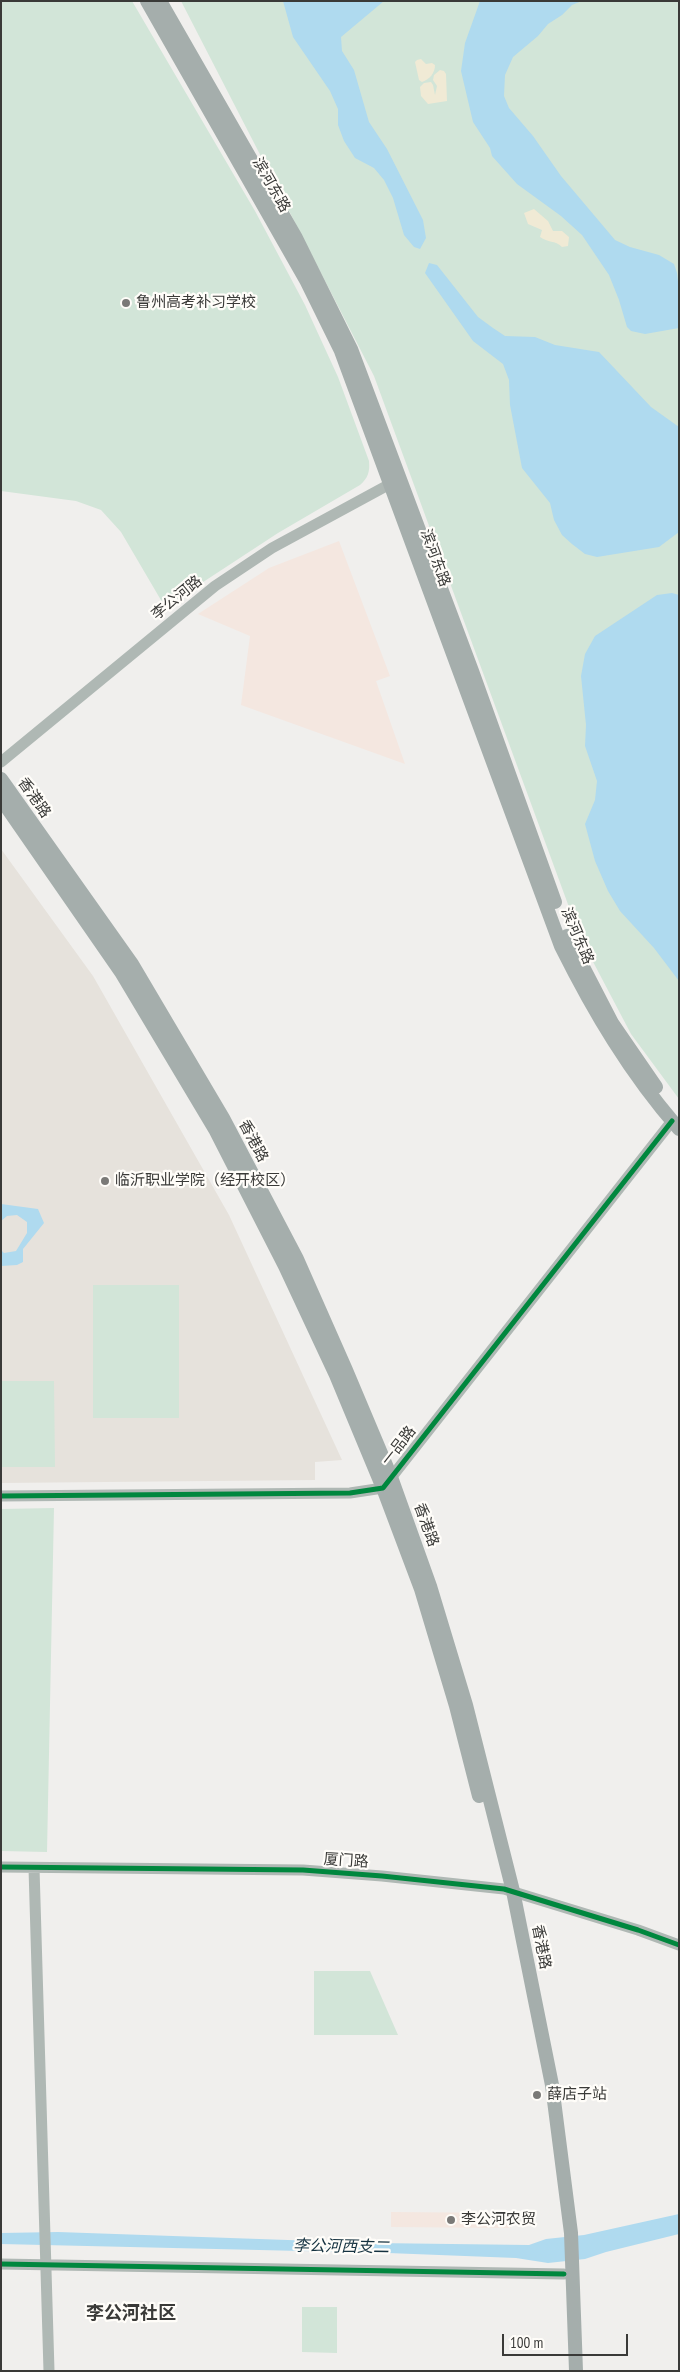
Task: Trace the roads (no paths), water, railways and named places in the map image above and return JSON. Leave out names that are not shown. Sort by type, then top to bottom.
[{"type":"main road","name":"滨河东路","points":[[147,1],[311,289],[342,351],[561,946],[603,1027],[637,1078],[676,1122]]},
{"type":"main road","name":"滨河东路","points":[[160,1],[296,238],[351,349],[472,671],[569,941],[612,1023],[676,1122]]},
{"type":"main road","name":"香港路","points":[[1,779],[132,964],[223,1118],[297,1259],[346,1370],[387,1482],[456,1706],[509,1890],[567,2233],[567,2371]]},
{"type":"main road","name":"香港路","points":[[1,799],[121,972],[212,1124],[285,1266],[387,1482]]},
{"type":"main road","name":"香港路","points":[[567,2267],[576,2371]]},
{"type":"street","name":"李公河路","points":[[1,762],[216,586],[272,548],[390,484]]},
{"type":"street","name":"一品路","points":[[1,1496],[350,1493],[387,1482],[676,1122]]},
{"type":"street","name":"厦门路","points":[[1,1867],[303,1870],[382,1876],[509,1890],[638,1930],[679,1946]]},
{"type":"street","points":[[34,1868],[49,2371]]},
{"type":"street","points":[[1,2264],[567,2267]]},
{"type":"water","points":[[283,1],[384,1],[341,37],[342,51],[354,70],[369,122],[387,149],[423,220],[426,238],[420,249],[414,247],[404,235],[393,198],[384,180],[374,168],[355,158],[344,141],[338,125],[338,109],[330,91],[293,37]]},
{"type":"water","points":[[480,1],[582,1],[572,5],[562,15],[548,24],[538,36],[513,57],[505,75],[504,96],[509,108],[533,136],[561,176],[615,240],[630,247],[659,255],[674,264],[679,290],[679,328],[645,334],[631,331],[627,327],[609,275],[582,235],[561,216],[517,184],[492,156],[490,148],[473,122],[461,71],[465,43]]},
{"type":"water","points":[[429,263],[437,265],[478,317],[505,336],[535,337],[555,345],[599,352],[651,407],[679,427],[679,532],[659,547],[597,557],[585,554],[562,535],[554,520],[550,503],[522,468],[510,405],[509,380],[503,364],[473,341],[425,273]]},
{"type":"water","points":[[672,593],[679,595],[679,981],[654,948],[620,911],[608,891],[595,861],[585,824],[595,800],[597,781],[585,746],[586,725],[581,676],[585,654],[595,636],[657,595]]},
{"type":"water","points":[[1,1204],[38,1209],[44,1223],[23,1249],[23,1262],[17,1265],[1,1266],[1,1250],[4,1253],[16,1251],[27,1233],[27,1222],[17,1215],[7,1216],[1,1221]]},
{"type":"water","name":"李公河西支二","points":[[679,2214],[679,2234],[585,2259],[548,2263],[516,2258],[388,2253],[1,2244],[1,2233],[58,2232],[374,2243],[529,2245],[546,2239],[584,2235]]},
{"type":"place","name":"鲁州高考补习学校","points":[[126,303]]},
{"type":"place","name":"临沂职业学院（经开校区）","points":[[105,1181]]},
{"type":"place","name":"薛店子站","points":[[537,2095]]},
{"type":"place","name":"李公河农贸","points":[[451,2220]]},
{"type":"district","name":"李公河社区","points":[[131,2314]]}]
